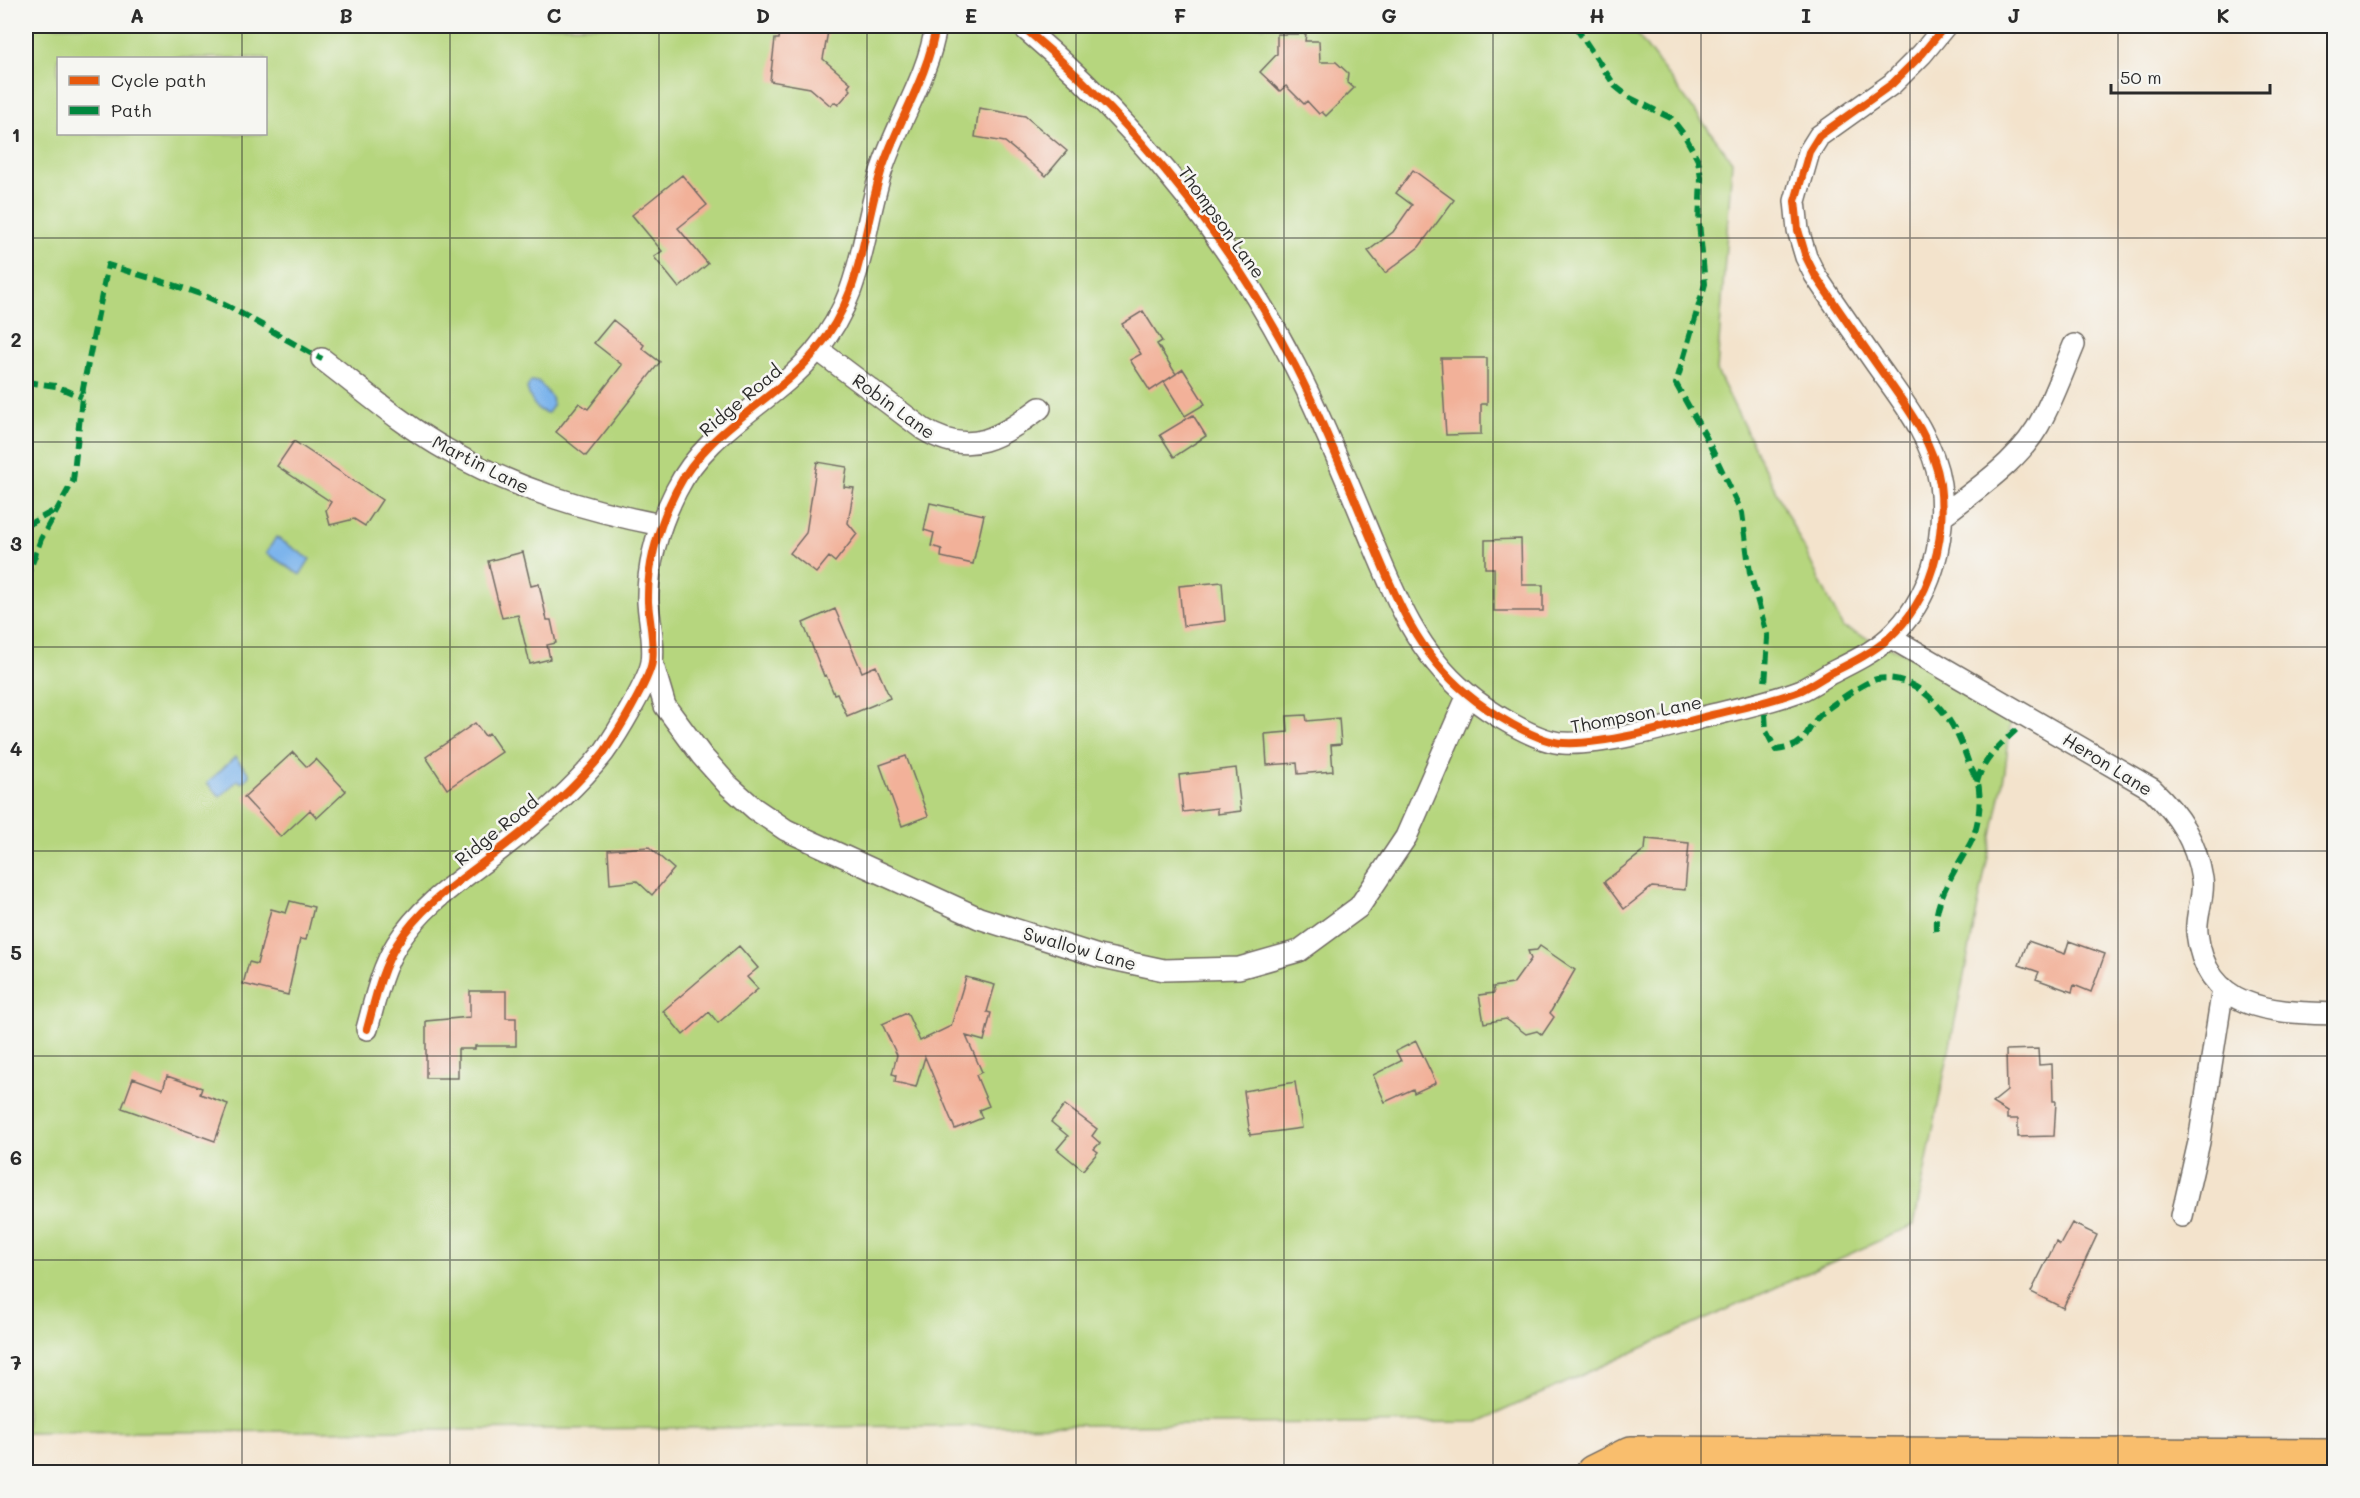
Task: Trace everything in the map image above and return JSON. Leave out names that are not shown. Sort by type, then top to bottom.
[{"type":"main road","points":[[1593,1473],[1631,1453],[2334,1456]]},
{"type":"street","name":"Ridge Road","points":[[367,1029],[383,972],[397,945],[415,919],[441,893],[500,850],[582,779],[606,749],[631,709],[652,662],[648,598],[650,567],[661,525],[676,489],[696,460],[719,434],[780,386],[817,350],[839,318],[854,286],[882,171],[919,85],[936,26]]},
{"type":"street","name":"Thompson Lane","points":[[1022,26],[1109,106],[1165,169],[1210,228],[1249,286],[1295,366],[1330,440],[1400,607],[1417,637],[1440,668],[1468,695],[1526,731],[1559,743],[1589,741],[1688,722],[1802,689],[1863,657],[1890,637],[1918,599],[1933,568],[1940,542],[1942,516],[1940,481],[1931,451],[1916,420],[1815,275],[1806,257],[1795,201],[1809,152],[1819,136],[1892,84],[1922,54],[1945,26]]},
{"type":"street","points":[[1942,516],[1992,477],[2026,442],[2043,419],[2074,345]]},
{"type":"street","name":"Robin Lane","points":[[817,350],[923,429],[940,439],[958,445],[981,443],[1020,422],[1040,408]]},
{"type":"street","name":"Martin Lane","points":[[322,359],[407,424],[446,450],[501,478],[583,508],[661,525]]},
{"type":"street","name":"Heron Lane","points":[[1890,637],[2131,775],[2152,789],[2171,808],[2186,828],[2197,853],[2203,892],[2198,911],[2197,932],[2202,954],[2211,972],[2223,988]]},
{"type":"street","name":"Swallow Lane","points":[[652,662],[665,706],[702,756],[742,797],[786,830],[980,918],[1098,956],[1164,970],[1239,968],[1299,951],[1359,908],[1406,837],[1468,695]]},
{"type":"street","points":[[2182,1216],[2199,1142],[2223,988],[2239,1000],[2259,1009],[2334,1014]]},
{"type":"green space","points":[[26,26],[1631,26],[1732,161],[1717,371],[1843,628],[1956,674],[2011,719],[2005,771],[1914,1225],[1478,1422],[26,1433]]},
{"type":"water","points":[[531,381],[539,382],[552,398],[553,406],[548,413],[537,408],[532,400],[527,388]]},
{"type":"water","points":[[276,537],[310,559],[300,575],[266,553]]},
{"type":"water","points":[[235,757],[249,776],[242,783],[238,780],[220,797],[207,783]]},
{"type":"building","points":[[781,26],[829,26],[823,59],[851,83],[848,87],[851,90],[838,105],[834,102],[831,106],[810,88],[770,81],[775,39],[779,39]]},
{"type":"building","points":[[1277,34],[1306,34],[1305,41],[1319,41],[1320,62],[1336,62],[1348,73],[1347,82],[1354,88],[1326,116],[1322,112],[1319,114],[1307,101],[1304,104],[1286,86],[1280,91],[1260,72],[1277,54]]},
{"type":"building","points":[[979,108],[1025,116],[1067,151],[1046,176],[1005,142],[975,137]]},
{"type":"building","points":[[1413,170],[1454,200],[1419,247],[1385,273],[1368,251],[1393,232],[1412,205],[1396,193]]},
{"type":"building","points":[[682,175],[707,205],[678,228],[708,264],[679,288],[654,257],[662,251],[632,215]]},
{"type":"building","points":[[1143,311],[1162,341],[1157,344],[1176,374],[1150,391],[1130,360],[1141,354],[1122,324]]},
{"type":"building","points":[[613,320],[644,345],[642,348],[660,362],[586,456],[556,432],[579,403],[588,409],[622,365],[594,343]]},
{"type":"building","points":[[1441,358],[1487,358],[1487,404],[1481,404],[1481,434],[1446,435]]},
{"type":"building","points":[[1183,369],[1205,404],[1185,416],[1164,382]]},
{"type":"building","points":[[1193,415],[1206,436],[1174,457],[1160,435]]},
{"type":"building","points":[[294,441],[382,500],[365,526],[354,519],[330,525],[326,510],[331,502],[277,466]]},
{"type":"building","points":[[817,462],[847,467],[844,487],[854,488],[848,523],[857,534],[835,562],[829,557],[816,573],[790,553],[806,533]]},
{"type":"building","points":[[930,503],[984,515],[973,564],[941,557],[942,549],[931,546],[934,533],[924,530]]},
{"type":"building","points":[[1521,539],[1522,585],[1543,585],[1543,611],[1494,611],[1494,568],[1485,568],[1485,540]]},
{"type":"building","points":[[523,552],[531,586],[539,584],[547,620],[551,620],[556,643],[547,645],[550,659],[530,664],[518,615],[502,618],[488,561]]},
{"type":"building","points":[[1222,582],[1225,621],[1183,626],[1179,586]]},
{"type":"building","points":[[835,609],[862,672],[876,666],[890,698],[847,716],[837,693],[834,694],[826,675],[824,676],[803,623]]},
{"type":"building","points":[[1306,715],[1307,721],[1339,718],[1341,744],[1331,745],[1333,771],[1298,774],[1297,763],[1267,765],[1265,734],[1288,732],[1287,716]]},
{"type":"building","points":[[475,723],[485,736],[489,733],[502,752],[447,789],[426,757]]},
{"type":"building","points":[[293,752],[307,767],[316,759],[346,791],[317,818],[310,810],[281,837],[244,797]]},
{"type":"building","points":[[906,756],[928,816],[902,826],[880,765]]},
{"type":"building","points":[[1236,768],[1241,811],[1217,814],[1217,808],[1183,812],[1179,775]]},
{"type":"building","points":[[1646,839],[1689,843],[1685,890],[1652,887],[1624,909],[1604,882],[1645,850]]},
{"type":"building","points":[[649,847],[674,869],[652,895],[637,881],[610,884],[608,850]]},
{"type":"building","points":[[290,901],[314,907],[306,940],[300,939],[288,995],[243,984],[249,962],[257,964],[271,909],[286,913]]},
{"type":"building","points":[[2028,941],[2065,954],[2069,941],[2105,954],[2091,992],[2074,985],[2072,992],[2036,979],[2039,972],[2019,965]]},
{"type":"building","points":[[739,946],[758,968],[747,977],[758,989],[718,1023],[709,1012],[683,1035],[663,1011]]},
{"type":"building","points":[[1540,946],[1575,970],[1550,1013],[1554,1017],[1542,1035],[1537,1031],[1526,1034],[1506,1019],[1484,1023],[1479,995],[1494,993],[1493,987],[1513,984],[1531,959],[1528,951],[1537,950]]},
{"type":"building","points":[[966,977],[995,985],[987,1012],[991,1013],[984,1041],[966,1036],[982,1072],[976,1075],[989,1106],[979,1110],[982,1118],[955,1129],[925,1057],[916,1087],[895,1082],[896,1075],[892,1074],[897,1055],[882,1024],[907,1013],[920,1041],[951,1026]]},
{"type":"building","points":[[470,991],[506,991],[506,1018],[516,1018],[516,1046],[475,1046],[475,1049],[458,1049],[458,1078],[426,1078],[426,1021],[470,1017]]},
{"type":"building","points":[[1416,1041],[1436,1083],[1414,1093],[1413,1089],[1385,1102],[1373,1075],[1401,1061],[1396,1051]]},
{"type":"building","points":[[2038,1049],[2039,1065],[2052,1064],[2053,1101],[2056,1101],[2054,1136],[2018,1137],[2018,1119],[2007,1119],[2007,1112],[1992,1103],[2007,1091],[2006,1050]]},
{"type":"building","points":[[167,1076],[202,1088],[200,1094],[228,1104],[215,1141],[122,1108],[133,1078],[163,1089]]},
{"type":"building","points":[[1295,1082],[1302,1128],[1250,1135],[1244,1091]]},
{"type":"building","points":[[1065,1105],[1097,1129],[1092,1136],[1100,1143],[1094,1149],[1098,1152],[1083,1170],[1057,1149],[1068,1136],[1051,1122]]},
{"type":"building","points":[[2072,1223],[2097,1235],[2063,1308],[2031,1292],[2056,1242],[2060,1245]]},
{"type":"marked path","points":[[1575,26],[1615,86],[1630,98],[1671,118],[1685,136],[1698,160],[1701,178],[1699,223],[1705,284],[1676,384],[1706,437],[1742,513],[1750,573],[1768,638],[1765,685]]},
{"type":"marked path","points":[[26,580],[41,539],[73,481],[83,388],[108,265],[189,290],[216,301],[322,359]]},
{"type":"marked path","points":[[26,382],[56,386],[82,397]]},
{"type":"marked path","points":[[26,526],[57,509]]},
{"type":"marked path","points":[[1765,714],[1766,731],[1776,750],[1794,746],[1804,738],[1824,711],[1856,689],[1877,679],[1886,678],[1903,681],[1918,688],[1947,717],[1979,786],[1980,803],[1973,838],[1946,888],[1937,912],[1937,935]]},
{"type":"marked path","points":[[1977,782],[1988,759],[2019,727]]},
{"type":"cycle path","points":[[367,1029],[387,964],[407,929],[443,893],[527,828],[568,792],[604,752],[631,708],[645,682],[652,662],[648,588],[655,545],[670,504],[689,469],[705,450],[798,370],[815,352],[843,309],[852,287],[881,172],[926,64],[936,26]]},
{"type":"cycle path","points":[[1022,26],[1102,101],[1140,141],[1209,226],[1240,271],[1295,366],[1324,426],[1396,596],[1418,638],[1432,658],[1466,693],[1486,708],[1539,737],[1563,743],[1634,735],[1766,702],[1802,690],[1861,657],[1889,638],[1916,606],[1933,567],[1938,547],[1942,505],[1936,467],[1916,421],[1815,275],[1806,257],[1798,230],[1795,201],[1809,152],[1819,136],[1892,84],[1922,54],[1945,26]]}]
